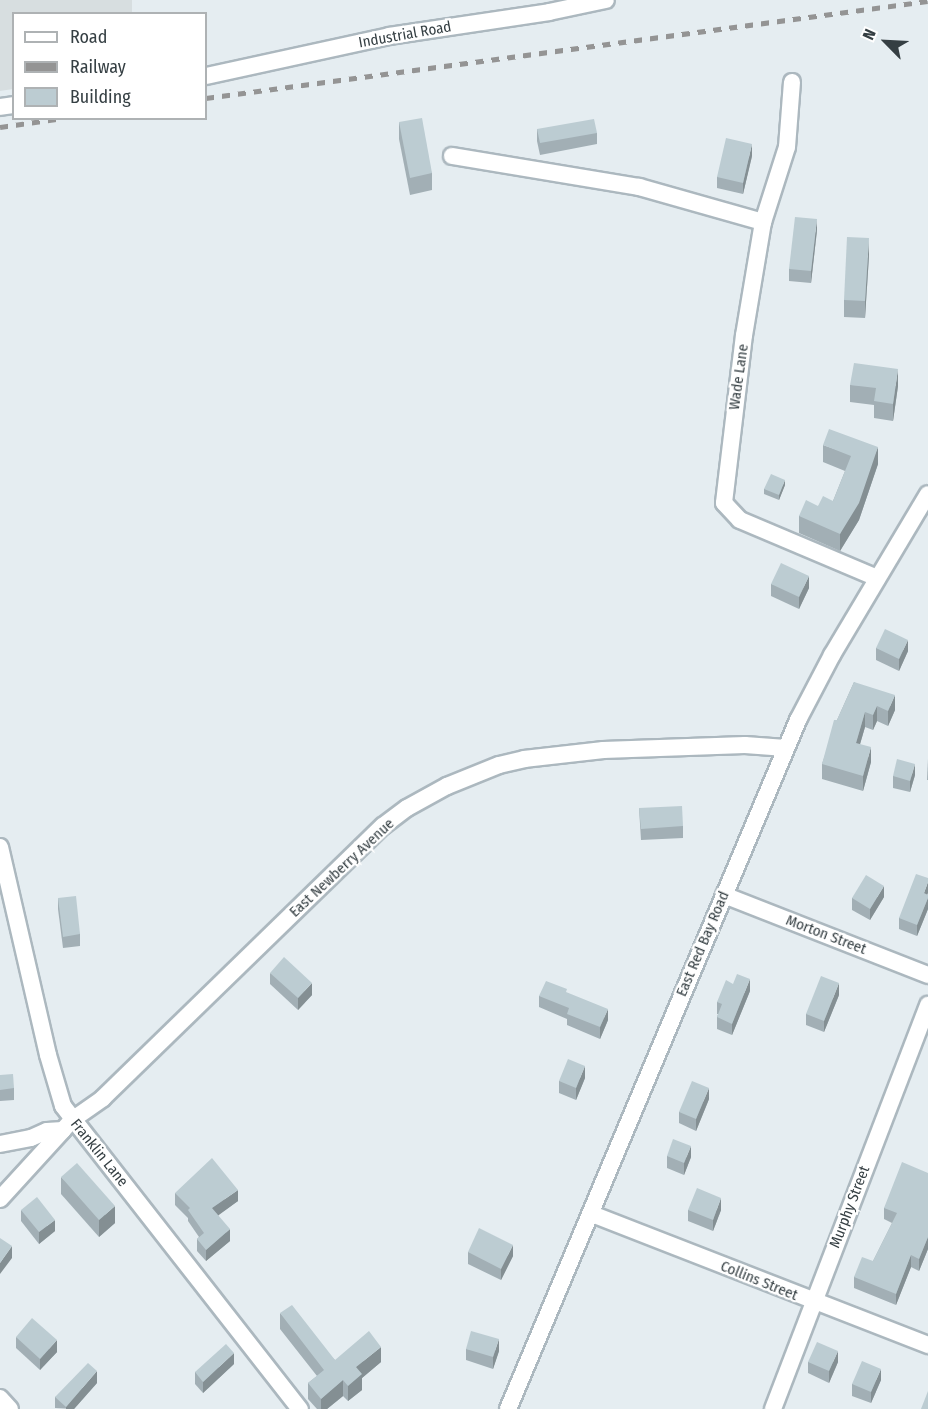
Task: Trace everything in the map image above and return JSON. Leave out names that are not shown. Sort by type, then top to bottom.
[{"type":"street","name":"Industrial Road","points":[[207,76],[389,36],[549,12],[606,0]]},
{"type":"street","name":"Wade Lane","points":[[792,82],[787,147],[763,222],[744,335],[724,503],[740,520],[878,578]]},
{"type":"street","points":[[452,156],[639,187],[763,222]]},
{"type":"street","name":"East Red Bay Road","points":[[508,1409],[592,1214],[786,748],[817,682],[928,494]]},
{"type":"street","name":"East Newberry Avenue","points":[[0,1199],[68,1125],[103,1098],[161,1044],[383,826],[407,808],[447,786],[499,765],[524,759],[603,750],[746,745],[786,748]]},
{"type":"street","name":"Franklin Lane","points":[[0,848],[58,1095],[68,1125],[200,1279],[300,1409]]},
{"type":"street","name":"Morton Street","points":[[724,895],[928,975]]},
{"type":"street","name":"Murphy Street","points":[[773,1409],[928,1005]]},
{"type":"street","points":[[0,1144],[31,1138],[68,1125]]},
{"type":"street","name":"Collins Street","points":[[592,1214],[928,1345]]},
{"type":"street","points":[[0,1398],[10,1409]]},
{"type":"shaded area","points":[[0,0],[132,0],[132,12],[12,12],[12,89],[0,91]]},
{"type":"building","points":[[422,118],[432,173],[410,178],[399,122]]},
{"type":"building","points":[[594,119],[597,133],[540,143],[537,129]]},
{"type":"building","points":[[726,138],[752,144],[743,183],[717,177]]},
{"type":"building","points":[[795,217],[817,219],[811,271],[789,269]]},
{"type":"building","points":[[847,237],[869,238],[865,301],[844,300]]},
{"type":"building","points":[[854,363],[898,369],[893,404],[874,401],[876,388],[850,385]]},
{"type":"building","points":[[829,429],[878,447],[859,503],[840,534],[799,516],[806,500],[818,506],[823,496],[833,501],[851,456],[823,445]]},
{"type":"building","points":[[771,474],[785,480],[779,495],[764,489]]},
{"type":"building","points":[[781,563],[809,576],[799,597],[771,584]]},
{"type":"building","points":[[885,629],[908,640],[899,659],[876,648]]},
{"type":"building","points":[[854,682],[895,695],[888,711],[877,706],[873,715],[865,712],[856,743],[871,747],[863,776],[822,764],[834,720],[837,720]]},
{"type":"building","points":[[897,759],[915,764],[910,781],[893,776]]},
{"type":"building","points":[[682,806],[683,826],[641,829],[639,808]]},
{"type":"building","points":[[916,874],[928,878],[924,893],[928,895],[928,898],[917,925],[899,918]]},
{"type":"building","points":[[866,875],[884,886],[870,909],[852,898]]},
{"type":"building","points":[[76,896],[80,934],[63,937],[58,898]]},
{"type":"building","points":[[284,957],[312,983],[298,998],[270,973]]},
{"type":"building","points":[[737,974],[750,979],[732,1024],[717,1017],[722,1004],[717,1002],[726,980],[733,984]]},
{"type":"building","points":[[821,976],[839,983],[824,1021],[806,1014]]},
{"type":"building","points":[[546,981],[608,1009],[600,1027],[567,1014],[569,1008],[539,996]]},
{"type":"building","points":[[568,1059],[585,1066],[576,1088],[559,1081]]},
{"type":"building","points":[[13,1074],[14,1088],[0,1090],[0,1075]]},
{"type":"building","points":[[692,1081],[709,1088],[696,1119],[679,1112]]},
{"type":"building","points":[[673,1139],[691,1146],[684,1163],[667,1156]]},
{"type":"building","points":[[212,1158],[238,1190],[212,1208],[230,1229],[206,1250],[197,1239],[204,1233],[188,1210],[190,1208],[175,1193]]},
{"type":"building","points":[[902,1162],[928,1173],[928,1237],[919,1259],[911,1255],[896,1294],[854,1277],[862,1257],[873,1261],[897,1213],[884,1208]]},
{"type":"building","points":[[77,1163],[115,1206],[99,1220],[61,1177]]},
{"type":"building","points":[[697,1188],[721,1198],[713,1220],[688,1210]]},
{"type":"building","points":[[37,1197],[55,1220],[39,1232],[21,1210]]},
{"type":"building","points":[[479,1228],[513,1245],[501,1269],[468,1252]]},
{"type":"building","points":[[0,1238],[12,1246],[0,1263]]},
{"type":"building","points":[[292,1305],[335,1360],[369,1331],[381,1347],[356,1367],[362,1374],[348,1386],[343,1380],[321,1399],[308,1383],[324,1370],[280,1313]]},
{"type":"building","points":[[32,1318],[57,1340],[40,1359],[16,1337]]},
{"type":"building","points":[[471,1331],[499,1339],[493,1357],[466,1349]]},
{"type":"building","points":[[817,1342],[838,1351],[829,1371],[808,1362]]},
{"type":"building","points":[[226,1344],[234,1353],[203,1382],[195,1372]]},
{"type":"building","points":[[862,1361],[881,1369],[871,1392],[852,1384]]},
{"type":"building","points":[[88,1363],[97,1371],[66,1407],[55,1397]]},
{"type":"building","points":[[928,1391],[928,1409],[921,1409]]},
{"type":"railway","points":[[207,98],[928,1]]},
{"type":"railway","points":[[0,127],[49,120]]}]
